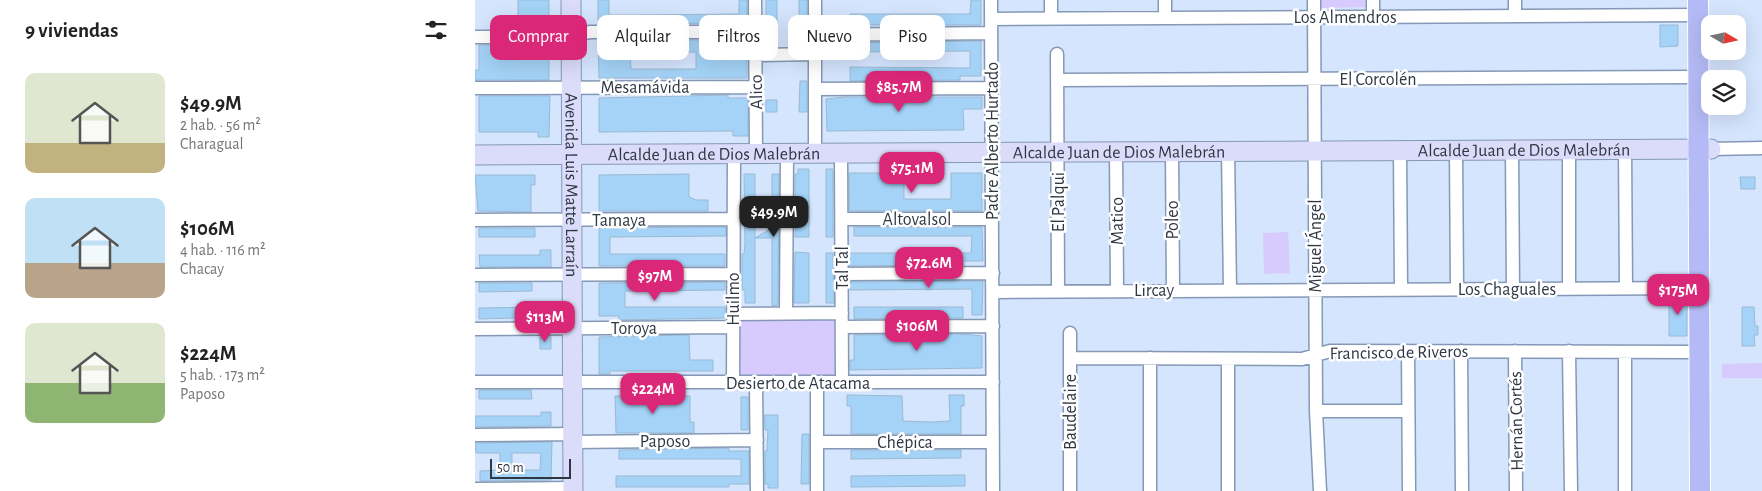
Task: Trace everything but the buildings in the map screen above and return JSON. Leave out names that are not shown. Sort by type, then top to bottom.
[{"type":"main road","points":[[1704,10],[1704,70]]},
{"type":"main road","points":[[1705,115],[1713,491]]},
{"type":"main road","points":[[1700,491],[1699,288],[1705,149],[1710,115]]},
{"type":"street","name":"Avenida Luis Matte Larraín","points":[[571,0],[571,15]]},
{"type":"street","name":"Alico","points":[[755,0],[755,15]]},
{"type":"street","points":[[815,0],[815,15]]},
{"type":"street","name":"Padre Alberto Hurtado","points":[[991,0],[993,491]]},
{"type":"street","points":[[1051,0],[1051,18]]},
{"type":"street","points":[[1165,0],[1165,18]]},
{"type":"street","name":"Miguel Ángel","points":[[1314,0],[1316,411],[1320,491]]},
{"type":"street","points":[[1373,0],[1373,17]]},
{"type":"street","points":[[1515,0],[1515,16]]},
{"type":"street","name":"Los Almendros","points":[[991,18],[1515,16],[1704,10]]},
{"type":"street","points":[[587,32],[699,32]]},
{"type":"street","points":[[870,34],[991,33]]},
{"type":"street","points":[[475,37],[490,37]]},
{"type":"street","name":"El Palqui","points":[[1057,54],[1058,291]]},
{"type":"street","name":"Avenida Luis Matte Larraín","points":[[571,60],[573,490]]},
{"type":"street","name":"Alico","points":[[755,60],[756,154]]},
{"type":"street","points":[[815,60],[815,154]]},
{"type":"street","name":"El Corcolén","points":[[1057,80],[1701,78]]},
{"type":"street","name":"Mesamávida","points":[[475,88],[756,87]]},
{"type":"street","points":[[815,89],[992,88]]},
{"type":"street","name":"Alcalde Juan de Dios Malebrán","points":[[475,155],[1762,148]]},
{"type":"street","points":[[1625,149],[1626,288]]},
{"type":"street","points":[[1228,150],[1230,290]]},
{"type":"street","points":[[1400,150],[1401,289]]},
{"type":"street","points":[[1456,150],[1457,289]]},
{"type":"street","points":[[1512,150],[1513,289]]},
{"type":"street","points":[[1569,150],[1569,289]]},
{"type":"street","name":"Matico","points":[[1116,151],[1117,291]]},
{"type":"street","name":"Poleo","points":[[1172,151],[1173,290]]},
{"type":"street","name":"Huilmo","points":[[733,154],[733,383]]},
{"type":"street","points":[[787,154],[787,314]]},
{"type":"street","name":"Tal Tal","points":[[841,154],[842,383]]},
{"type":"street","name":"Tamaya","points":[[475,220],[733,219]]},
{"type":"street","name":"Altovalsol","points":[[841,219],[992,219]]},
{"type":"street","points":[[842,274],[993,273]]},
{"type":"street","points":[[475,274],[733,274]]},
{"type":"street","name":"Los Chaguales","points":[[1315,290],[1699,288]]},
{"type":"street","name":"Lircay","points":[[993,292],[1315,290]]},
{"type":"street","points":[[733,314],[842,313]]},
{"type":"street","points":[[842,327],[993,326]]},
{"type":"street","name":"Toroya","points":[[475,329],[733,327]]},
{"type":"street","name":"Baudelaire","points":[[1070,333],[1070,491]]},
{"type":"street","name":"Francisco de Riveros","points":[[1070,358],[1302,359],[1330,351],[1699,352]]},
{"type":"street","points":[[1408,351],[1409,491]]},
{"type":"street","points":[[1461,351],[1462,491]]},
{"type":"street","name":"Hernán Cortés","points":[[1515,351],[1516,491]]},
{"type":"street","points":[[1569,352],[1571,491]]},
{"type":"street","points":[[1625,352],[1625,491]]},
{"type":"street","points":[[1150,358],[1150,491]]},
{"type":"street","points":[[1228,359],[1228,491]]},
{"type":"street","name":"Desierto de Atacama","points":[[475,382],[555,382],[572,384],[993,382]]},
{"type":"street","points":[[756,383],[757,491]]},
{"type":"street","points":[[817,383],[817,491]]},
{"type":"street","points":[[1316,411],[1408,411]]},
{"type":"street","name":"Paposo","points":[[475,435],[757,440]]},
{"type":"street","name":"Chépica","points":[[817,442],[993,442]]},
{"type":"street","points":[[475,489],[573,490]]},
{"type":"shaded area","points":[[1320,0],[1370,0],[1370,7],[1320,8]]},
{"type":"shaded area","points":[[1288,232],[1290,273],[1264,274],[1263,233]]},
{"type":"shaded area","points":[[737,317],[837,318],[836,377],[737,377]]},
{"type":"shaded area","points":[[1762,363],[1762,378],[1722,378],[1722,364]]}]
